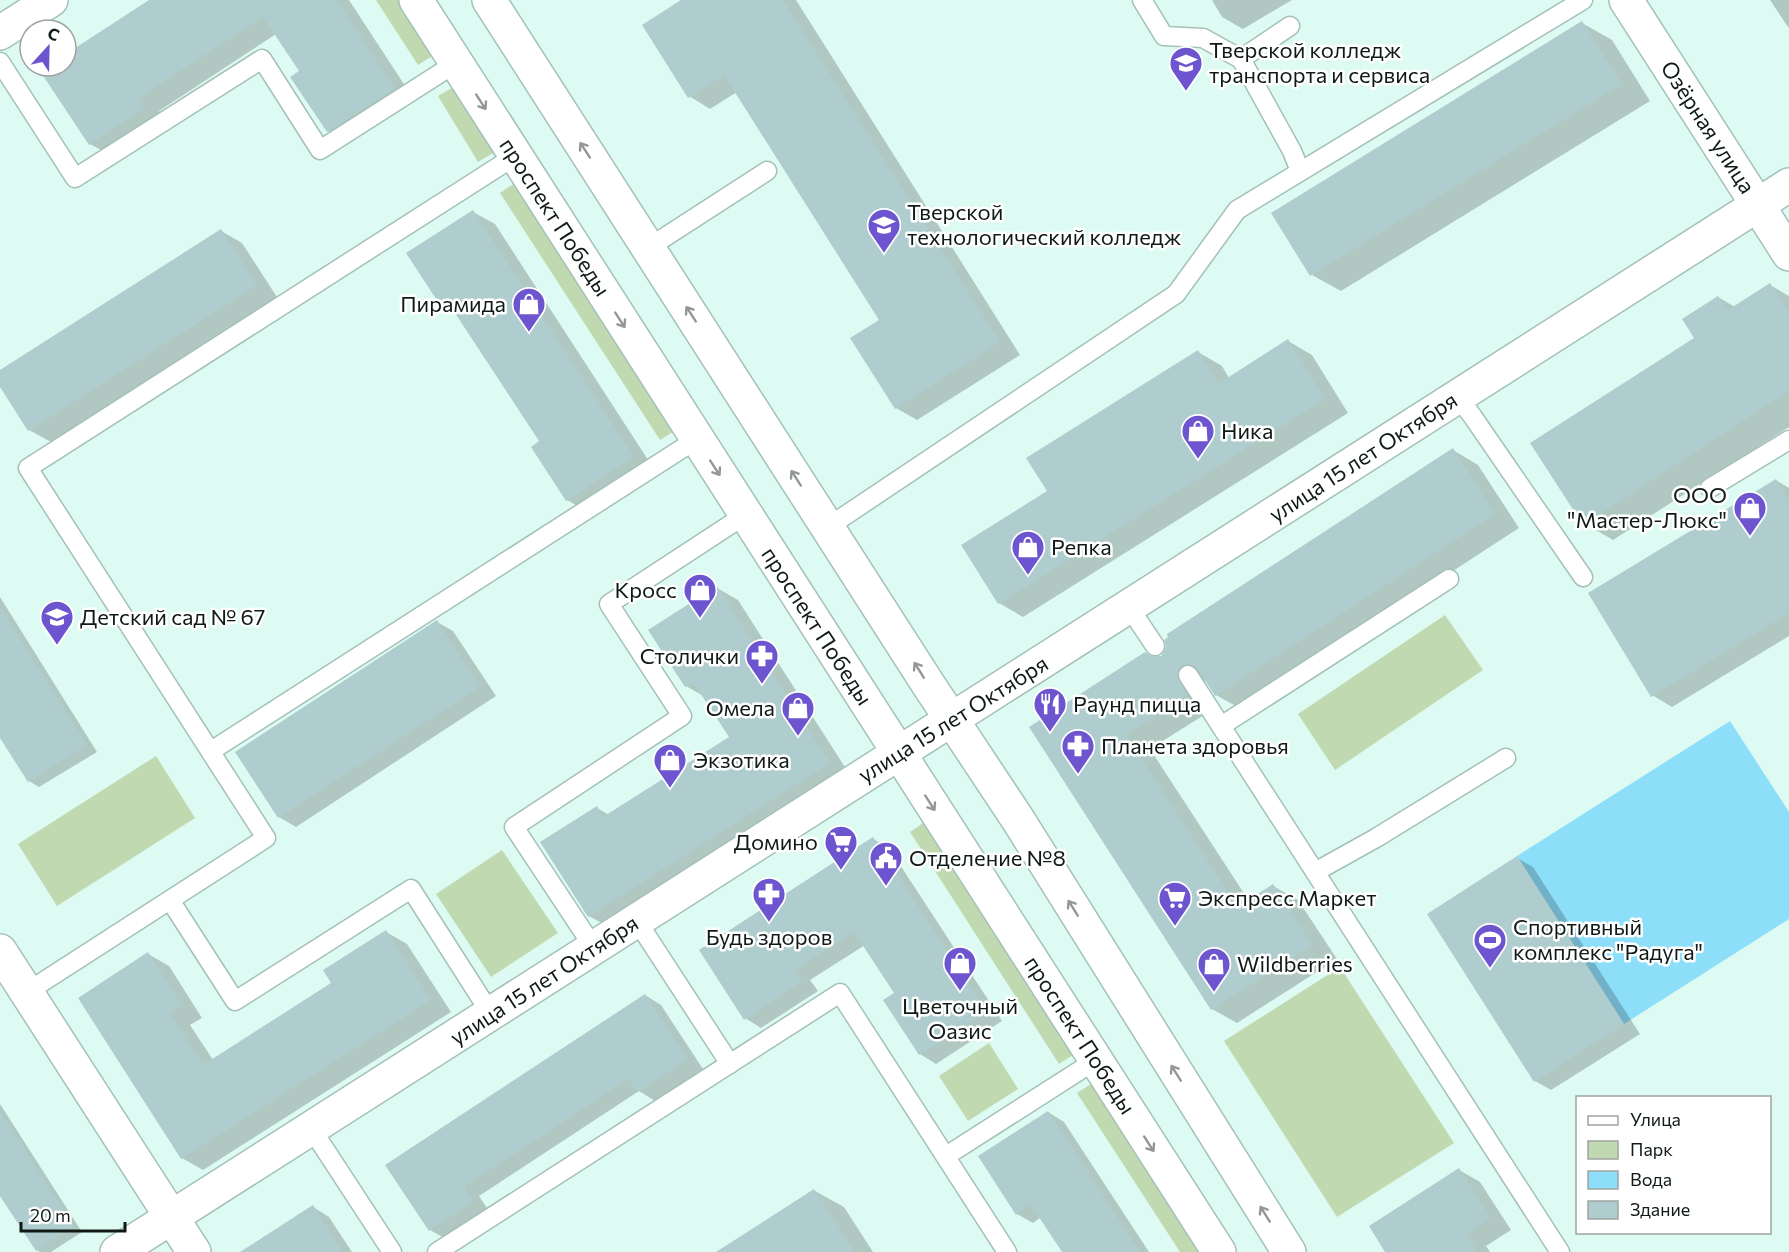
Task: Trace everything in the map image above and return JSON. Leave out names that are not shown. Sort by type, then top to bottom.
[{"type":"main road","points":[[0,33],[51,0]]},
{"type":"main road","name":"проспект Победы","points":[[416,0],[1219,1252]]},
{"type":"main road","points":[[489,0],[1017,818],[1289,1252]]},
{"type":"main road","name":"Озёрная улица","points":[[1626,0],[1789,254]]},
{"type":"main road","name":"улица 15 лет Октября","points":[[117,1252],[1789,186]]},
{"type":"main road","points":[[0,951],[194,1252]]},
{"type":"lane","points":[[1142,0],[1164,36],[1203,38],[1241,59],[1292,151],[1299,171]]},
{"type":"lane","points":[[828,527],[1176,294],[1237,210],[1583,0]]},
{"type":"lane","points":[[1241,59],[1290,26]]},
{"type":"lane","points":[[0,62],[75,178],[262,59],[320,150],[456,63]]},
{"type":"lane","points":[[27,992],[266,838],[28,468],[515,156]]},
{"type":"lane","points":[[648,248],[767,171]]},
{"type":"lane","points":[[1458,397],[1583,577]]},
{"type":"lane","points":[[211,751],[697,439]]},
{"type":"lane","points":[[1710,488],[1789,440]]},
{"type":"lane","points":[[594,948],[514,827],[682,716],[609,604],[745,515]]},
{"type":"lane","points":[[1221,726],[1449,579]]},
{"type":"lane","points":[[1129,607],[1155,646]]},
{"type":"lane","points":[[1188,675],[1560,1252]]},
{"type":"lane","points":[[1315,872],[1376,838],[1506,758]]},
{"type":"lane","points":[[170,900],[235,1001],[411,888],[491,1014]]},
{"type":"lane","points":[[637,921],[730,1064]]},
{"type":"lane","points":[[437,1252],[840,993],[1007,1252]]},
{"type":"lane","points":[[946,1156],[1096,1060]]},
{"type":"lane","points":[[311,1128],[392,1252]]},
{"type":"green space","points":[[376,0],[403,0],[437,53],[418,65]]},
{"type":"green space","points":[[457,85],[498,150],[478,162],[438,96]]},
{"type":"green space","points":[[518,181],[679,428],[660,440],[500,193]]},
{"type":"green space","points":[[1445,615],[1483,670],[1335,770],[1298,714]]},
{"type":"green space","points":[[156,756],[195,818],[57,906],[18,844]]},
{"type":"green space","points":[[923,823],[1073,1055],[1059,1064],[910,832]]},
{"type":"green space","points":[[502,850],[558,933],[491,977],[436,894]]},
{"type":"green space","points":[[1340,967],[1454,1143],[1337,1217],[1224,1041]]},
{"type":"green space","points":[[989,1043],[1018,1089],[968,1121],[939,1076]]},
{"type":"green space","points":[[1091,1084],[1200,1252],[1180,1252],[1077,1093]]},
{"type":"water","points":[[1730,721],[1789,812],[1789,919],[1624,1024],[1517,856]]},
{"type":"building","points":[[149,0],[337,0],[395,89],[327,132],[290,77],[299,71],[263,17],[139,98],[145,108],[89,145],[45,78],[78,78],[78,46]]},
{"type":"building","points":[[681,0],[783,0],[1000,342],[895,409],[850,338],[879,320],[724,75],[688,98],[642,25]]},
{"type":"building","points":[[1582,21],[1622,84],[1310,276],[1271,213]]},
{"type":"building","points":[[473,210],[634,457],[566,501],[531,447],[539,441],[449,304],[442,308],[406,253]]},
{"type":"building","points":[[221,229],[257,285],[28,431],[0,387],[0,370]]},
{"type":"building","points":[[1770,283],[1789,313],[1789,391],[1583,525],[1530,443],[1694,338],[1682,319],[1718,296],[1728,310]]},
{"type":"building","points":[[1288,339],[1325,399],[998,604],[961,545],[1047,491],[1026,458],[1198,350],[1218,384]]},
{"type":"building","points":[[1453,448],[1495,514],[1215,696],[1197,668],[1188,664],[1182,665],[1178,669],[1177,676],[1188,695],[1126,735],[1238,907],[1273,884],[1313,945],[1211,1010],[1029,727],[1145,652],[1151,656],[1161,656],[1165,650],[1164,640],[1168,637],[1167,634]]},
{"type":"building","points":[[1776,479],[1789,500],[1789,613],[1651,697],[1588,593]]},
{"type":"building","points":[[717,586],[830,763],[588,917],[540,842],[597,806],[603,817],[729,737],[693,682],[685,687],[648,630]]},
{"type":"building","points":[[0,607],[87,745],[28,782],[0,738]]},
{"type":"building","points":[[437,620],[480,687],[278,818],[235,752]]},
{"type":"building","points":[[873,837],[987,1012],[919,1055],[883,1000],[894,993],[854,932],[795,970],[802,981],[744,1020],[699,950]]},
{"type":"building","points":[[1517,856],[1624,1024],[1534,1082],[1427,914]]},
{"type":"building","points":[[386,930],[431,1000],[181,1159],[78,998],[148,952],[182,1005],[170,1013],[203,1065],[331,983],[323,970]]},
{"type":"building","points":[[645,994],[688,1059],[638,1092],[628,1079],[464,1187],[474,1201],[429,1231],[385,1165]]},
{"type":"building","points":[[0,1111],[74,1226],[36,1251],[0,1196]]},
{"type":"building","points":[[1048,1111],[1140,1252],[1062,1252],[1031,1205],[1016,1215],[978,1156]]},
{"type":"building","points":[[1459,1168],[1491,1218],[1466,1234],[1478,1252],[1385,1252],[1369,1226]]},
{"type":"building","points":[[814,1189],[855,1252],[716,1252]]},
{"type":"building","points":[[313,1205],[343,1252],[240,1252]]},
{"type":"place","name":"Тверской колледж транспорта и сервиса","points":[[1186,92]]},
{"type":"place","name":"Тверской технологический колледж","points":[[884,254]]},
{"type":"place","name":"Пирамида","points":[[529,333]]},
{"type":"place","name":"Ника","points":[[1198,460]]},
{"type":"place","name":"ООО \"Мастер-Люкс\"","points":[[1750,537]]},
{"type":"place","name":"Репка","points":[[1028,576]]},
{"type":"place","name":"Кросс","points":[[700,619]]},
{"type":"place","name":"Детский сад № 67","points":[[57,646]]},
{"type":"place","name":"Столички","points":[[762,685]]},
{"type":"place","name":"Раунд пицца","points":[[1050,733]]},
{"type":"place","name":"Омела","points":[[798,737]]},
{"type":"place","name":"Планета здоровья","points":[[1078,775]]},
{"type":"place","name":"Экзотика","points":[[670,789]]},
{"type":"place","name":"Домино","points":[[841,871]]},
{"type":"place","name":"Отделение №8","points":[[886,887]]},
{"type":"place","name":"Будь здоров","points":[[769,923]]},
{"type":"place","name":"Экспресс Маркет","points":[[1175,927]]},
{"type":"place","name":"Спортивный комплекс \"Радуга\"","points":[[1490,969]]},
{"type":"place","name":"Цветочный Оазис","points":[[960,992]]},
{"type":"place","name":"Wildberries","points":[[1214,993]]}]
